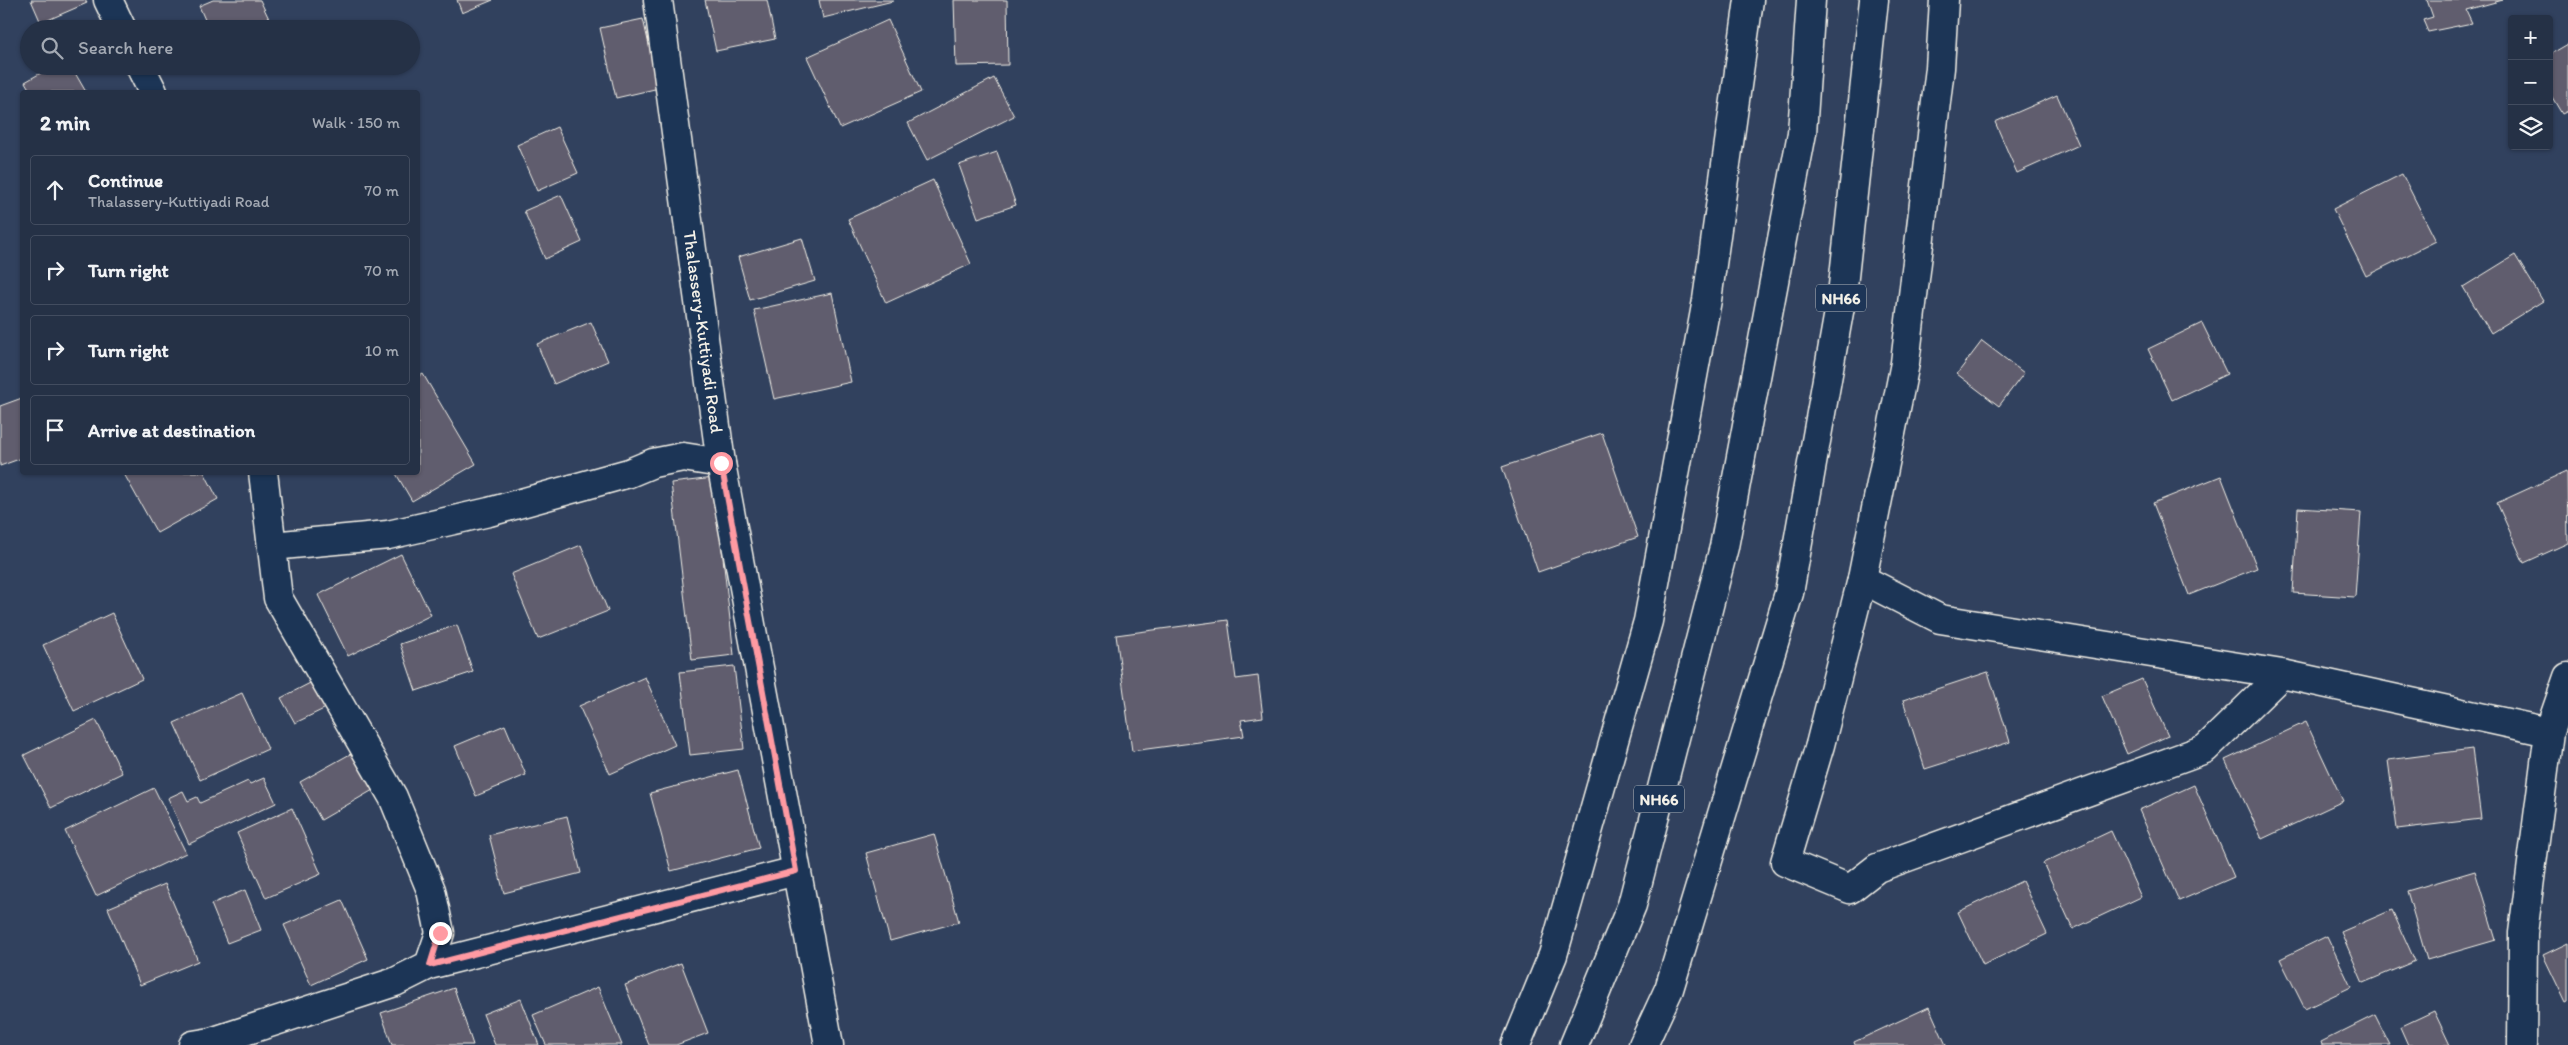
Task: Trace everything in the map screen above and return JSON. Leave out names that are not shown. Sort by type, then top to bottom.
[{"type":"main road","points":[[108,0],[118,20]]},
{"type":"main road","name":"Thalassery-Kuttiyadi Road","points":[[658,0],[721,463],[829,1045]]},
{"type":"main road","points":[[1516,1045],[1553,955],[1648,621],[1707,300],[1749,0]]},
{"type":"main road","name":"NH66","points":[[1574,1045],[1632,905],[1724,547],[1802,133],[1811,0]]},
{"type":"main road","name":"NH66","points":[[1643,1045],[1669,989],[1789,593],[1842,295],[1874,0]]},
{"type":"main road","points":[[1944,0],[1940,68],[1905,363],[1862,579],[1820,745],[1786,862],[1850,889],[1877,868],[2205,749],[2282,674]]},
{"type":"main road","points":[[144,75],[152,90]]},
{"type":"main road","points":[[272,546],[397,533],[490,512],[629,473],[653,463],[683,457],[721,463]]},
{"type":"main road","points":[[263,475],[278,598],[393,797],[431,890],[440,933],[430,965]]},
{"type":"main road","points":[[1862,579],[1940,620],[2282,674],[2549,732]]},
{"type":"main road","points":[[2522,1045],[2523,933],[2549,732],[2568,677]]},
{"type":"main road","points":[[192,1045],[211,1042],[395,982],[430,965],[796,871]]},
{"type":"building","points":[[31,0],[85,0],[87,3],[48,20],[40,20]]},
{"type":"building","points":[[213,0],[260,0],[270,20],[205,20],[199,6]]},
{"type":"building","points":[[457,0],[493,0],[462,13]]},
{"type":"building","points":[[705,0],[767,0],[775,39],[716,51]]},
{"type":"building","points":[[819,0],[893,0],[893,1],[823,18]]},
{"type":"building","points":[[954,0],[1007,0],[1008,65],[956,66]]},
{"type":"building","points":[[2427,0],[2503,0],[2466,10],[2472,23],[2428,32],[2423,20],[2433,17]]},
{"type":"building","points":[[643,19],[659,88],[616,98],[600,28]]},
{"type":"building","points":[[888,20],[921,92],[840,128],[807,57]]},
{"type":"building","points":[[2568,44],[2568,111],[2562,114],[2553,99],[2553,53]]},
{"type":"building","points":[[37,75],[76,75],[85,90],[30,90],[25,82]]},
{"type":"building","points":[[994,78],[1014,116],[927,160],[908,123]]},
{"type":"building","points":[[2057,95],[2079,145],[2017,173],[1995,122]]},
{"type":"building","points":[[557,127],[578,173],[537,191],[517,145]]},
{"type":"building","points":[[997,152],[1016,205],[978,218],[959,165]]},
{"type":"building","points":[[2402,174],[2436,241],[2366,276],[2333,209]]},
{"type":"building","points":[[933,180],[971,264],[886,303],[848,219]]},
{"type":"building","points":[[561,195],[582,242],[545,259],[524,211]]},
{"type":"building","points":[[802,238],[815,281],[750,300],[738,257]]},
{"type":"building","points":[[2515,255],[2543,301],[2491,333],[2463,287]]},
{"type":"building","points":[[832,293],[851,382],[774,399],[754,310]]},
{"type":"building","points":[[591,322],[608,361],[554,384],[537,344]]},
{"type":"building","points":[[2202,323],[2227,374],[2172,400],[2148,349]]},
{"type":"building","points":[[1982,341],[2024,373],[1999,406],[1957,374]]},
{"type":"building","points":[[423,374],[476,464],[412,501],[397,475],[420,475],[420,376]]},
{"type":"building","points":[[20,399],[20,459],[0,466],[0,406]]},
{"type":"building","points":[[1602,433],[1638,537],[1538,572],[1502,467]]},
{"type":"building","points":[[2567,471],[2568,543],[2524,563],[2497,503]]},
{"type":"building","points":[[125,475],[206,475],[218,499],[157,533]]},
{"type":"building","points":[[2221,476],[2257,568],[2189,595],[2153,503]]},
{"type":"building","points":[[714,478],[734,655],[692,660],[671,483]]},
{"type":"building","points":[[2298,508],[2361,512],[2355,597],[2293,593]]},
{"type":"building","points":[[581,545],[608,611],[538,639],[511,574]]},
{"type":"building","points":[[401,554],[431,615],[348,656],[318,595]]},
{"type":"building","points":[[112,613],[142,679],[74,711],[43,645]]},
{"type":"building","points":[[1228,620],[1236,679],[1258,676],[1263,717],[1241,720],[1244,736],[1132,751],[1116,635]]},
{"type":"building","points":[[457,625],[473,672],[416,691],[400,644]]},
{"type":"building","points":[[734,666],[744,749],[690,755],[680,672]]},
{"type":"building","points":[[1988,672],[2010,742],[1925,769],[1903,700]]},
{"type":"building","points":[[645,677],[675,745],[610,774],[579,706]]},
{"type":"building","points":[[2142,679],[2168,736],[2127,754],[2102,696]]},
{"type":"building","points":[[314,681],[328,707],[295,723],[281,698]]},
{"type":"building","points":[[242,693],[268,749],[200,780],[174,723]]},
{"type":"building","points":[[96,720],[122,773],[51,808],[24,755]]},
{"type":"building","points":[[2306,722],[2343,801],[2262,839],[2225,760]]},
{"type":"building","points":[[505,725],[526,775],[476,796],[455,746]]},
{"type":"building","points":[[2472,749],[2481,819],[2397,829],[2388,760]]},
{"type":"building","points":[[352,753],[373,790],[321,820],[300,782]]},
{"type":"building","points":[[738,770],[759,848],[671,871],[650,793]]},
{"type":"building","points":[[264,778],[276,803],[189,844],[168,798],[183,791],[188,801],[197,797],[200,803],[248,781],[250,784]]},
{"type":"building","points":[[2194,785],[2234,877],[2179,901],[2139,810]]},
{"type":"building","points":[[154,788],[186,853],[96,896],[65,831]]},
{"type":"building","points":[[292,808],[321,874],[266,898],[237,833]]},
{"type":"building","points":[[567,816],[581,873],[504,893],[489,835]]},
{"type":"building","points":[[2111,831],[2141,897],[2073,929],[2043,863]]},
{"type":"building","points":[[934,834],[959,922],[890,941],[866,853]]},
{"type":"building","points":[[2475,871],[2496,940],[2427,960],[2407,891]]},
{"type":"building","points":[[2022,881],[2047,934],[1983,965],[1958,912]]},
{"type":"building","points":[[165,884],[198,961],[140,985],[108,908]]},
{"type":"building","points":[[245,890],[261,930],[227,943],[211,904]]},
{"type":"building","points":[[342,900],[368,959],[311,985],[284,925]]},
{"type":"building","points":[[2392,910],[2415,961],[2363,983],[2341,932]]},
{"type":"building","points":[[2327,936],[2351,987],[2305,1009],[2280,959]]},
{"type":"building","points":[[2568,943],[2568,1002],[2566,1003],[2543,955]]},
{"type":"building","points":[[681,963],[708,1033],[676,1045],[649,1045],[625,985]]},
{"type":"building","points":[[598,987],[622,1045],[546,1045],[533,1015]]},
{"type":"building","points":[[454,988],[473,1045],[392,1045],[381,1013]]},
{"type":"building","points":[[521,999],[539,1045],[495,1045],[483,1014]]},
{"type":"building","points":[[1929,1007],[1946,1045],[1855,1045],[1854,1042]]},
{"type":"building","points":[[2434,1011],[2450,1045],[2408,1045],[2400,1027]]},
{"type":"building","points":[[2375,1015],[2390,1045],[2322,1045],[2321,1042]]},
{"type":"route","points":[[440,933],[430,965],[796,871],[721,463]]}]
